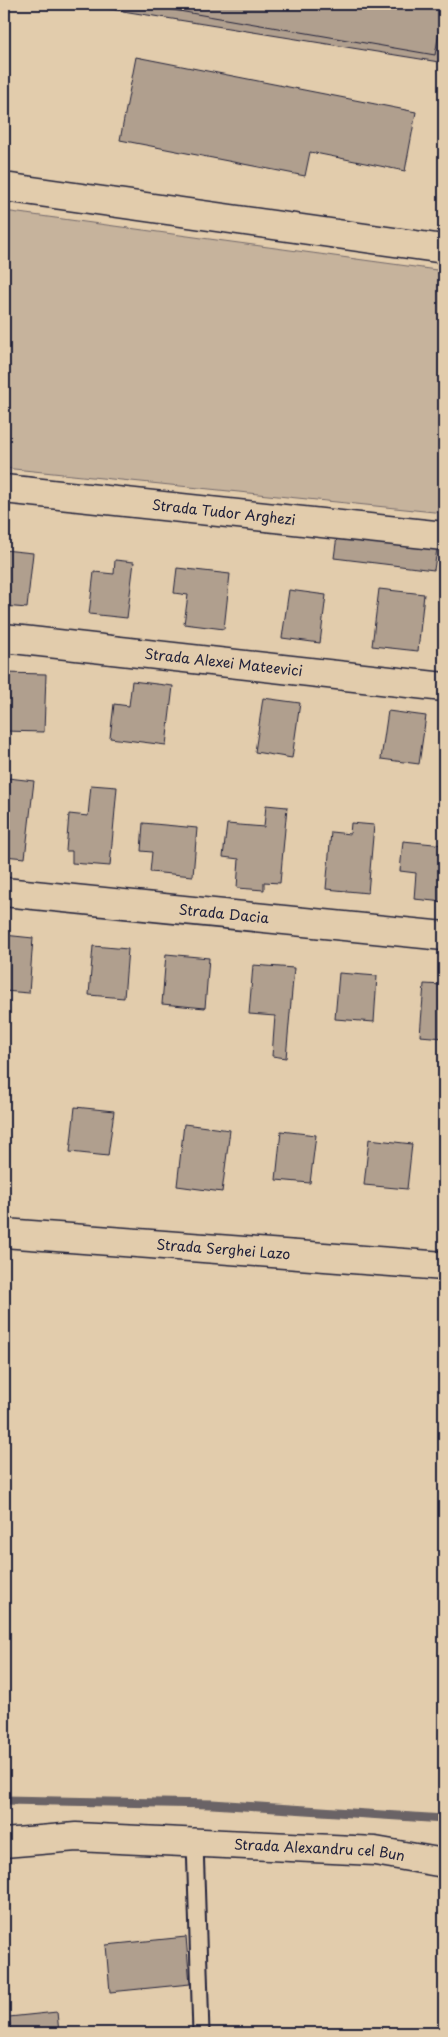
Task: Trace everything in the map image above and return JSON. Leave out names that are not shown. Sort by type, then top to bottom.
[{"type":"street","points":[[4,187],[444,249]]},
{"type":"street","name":"Strada Tudor Arghezi","points":[[4,489],[444,536]]},
{"type":"street","name":"Strada Alexei Mateevici","points":[[4,638],[444,688]]},
{"type":"street","name":"Strada Dacia","points":[[4,892],[444,936]]},
{"type":"street","name":"Strada Serghei Lazo","points":[[4,1233],[444,1266]]},
{"type":"street","name":"Strada Alexandru cel Bun","points":[[4,1843],[76,1837],[195,1842],[375,1851],[444,1864]]},
{"type":"lane","points":[[195,1842],[201,2033]]},
{"type":"shaded area","points":[[4,211],[444,271],[444,513],[4,468]]},
{"type":"building","points":[[98,4],[444,4],[444,32],[439,62],[98,7]]},
{"type":"building","points":[[138,4],[444,4],[435,55]]},
{"type":"building","points":[[136,57],[416,112],[405,171],[310,152],[305,176],[120,140]]},
{"type":"building","points":[[337,536],[437,549],[434,570],[334,558]]},
{"type":"building","points":[[4,550],[33,553],[27,608],[4,606]]},
{"type":"building","points":[[115,560],[134,562],[127,618],[89,614],[94,572],[114,574]]},
{"type":"building","points":[[177,568],[230,574],[224,629],[184,624],[188,595],[174,593]]},
{"type":"building","points":[[379,589],[424,594],[418,651],[372,646]]},
{"type":"building","points":[[289,590],[326,595],[320,643],[282,638]]},
{"type":"building","points":[[4,673],[46,674],[44,732],[4,731]]},
{"type":"building","points":[[132,681],[173,686],[166,745],[110,738],[114,704],[129,706]]},
{"type":"building","points":[[263,698],[300,703],[292,758],[255,752]]},
{"type":"building","points":[[388,711],[426,716],[419,764],[381,759]]},
{"type":"building","points":[[8,778],[34,781],[25,858],[4,856],[4,800],[6,800]]},
{"type":"building","points":[[91,785],[117,787],[110,866],[72,863],[72,851],[66,851],[69,814],[88,816]]},
{"type":"building","points":[[266,805],[287,807],[280,883],[264,882],[264,890],[237,888],[239,859],[223,857],[227,824],[264,827]]},
{"type":"building","points":[[143,823],[197,828],[193,876],[150,872],[152,852],[141,851]]},
{"type":"building","points":[[351,823],[374,825],[368,893],[326,889],[331,832],[350,834]]},
{"type":"building","points":[[403,841],[444,845],[444,902],[414,899],[416,873],[400,871]]},
{"type":"building","points":[[4,935],[33,938],[29,993],[4,991]]},
{"type":"building","points":[[93,946],[128,949],[124,998],[89,995]]},
{"type":"building","points":[[166,954],[209,958],[205,1008],[162,1004]]},
{"type":"building","points":[[253,965],[294,968],[286,1058],[272,1056],[275,1016],[249,1014]]},
{"type":"building","points":[[339,973],[377,976],[374,1022],[335,1019]]},
{"type":"building","points":[[424,984],[444,985],[444,1038],[420,1036]]},
{"type":"building","points":[[75,1107],[114,1111],[108,1156],[70,1152]]},
{"type":"building","points":[[184,1124],[230,1130],[222,1192],[177,1186]]},
{"type":"building","points":[[281,1131],[316,1135],[310,1183],[276,1180]]},
{"type":"building","points":[[369,1139],[412,1144],[407,1189],[364,1185]]},
{"type":"building","points":[[186,1937],[190,1984],[110,1992],[106,1945]]},
{"type":"building","points":[[57,2012],[59,2033],[11,2033],[9,2017]]},
{"type":"waterway","points":[[4,1800],[212,1804],[444,1819]]}]
